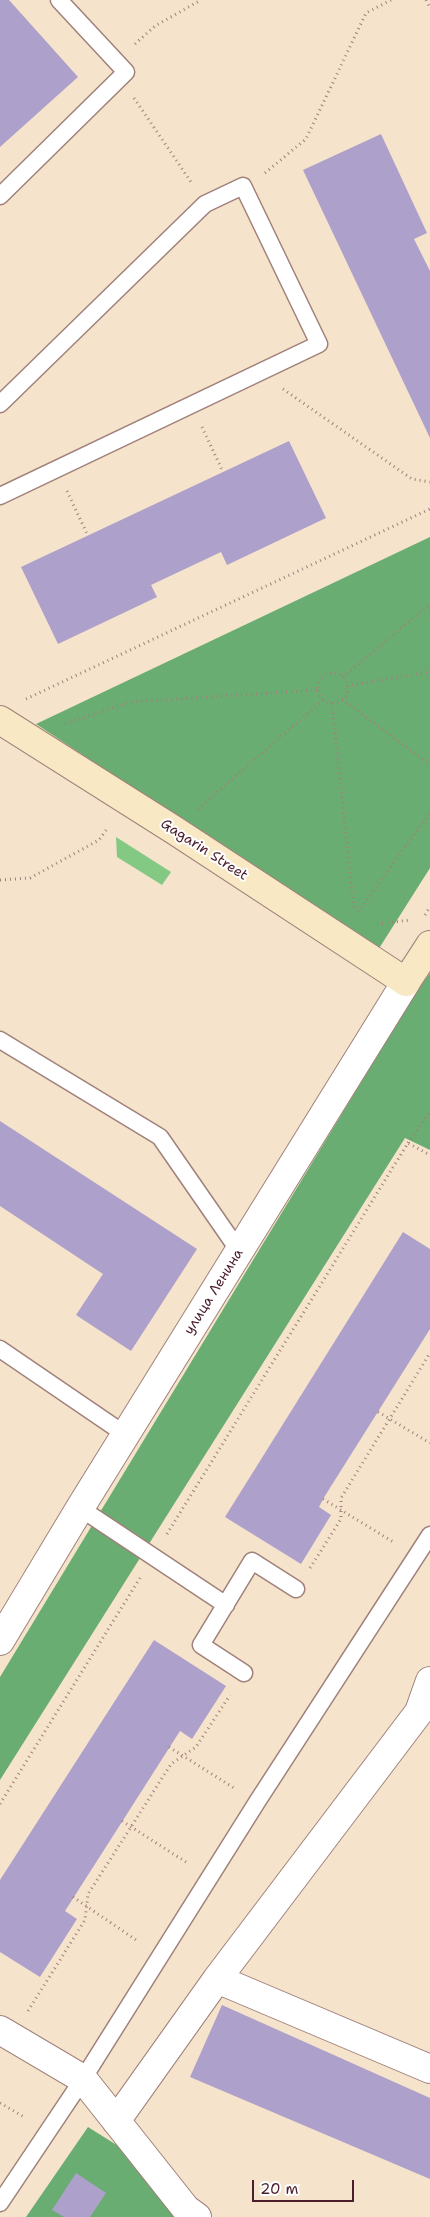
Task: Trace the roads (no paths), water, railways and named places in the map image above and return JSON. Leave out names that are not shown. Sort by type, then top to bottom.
[{"type":"street","name":"Gagarin Street","points":[[0,720],[174,830],[406,982]]},
{"type":"street","name":"улица Ленина","points":[[0,1641],[80,1508],[430,944]]},
{"type":"street","points":[[116,2121],[216,1979],[419,1712],[430,1681]]},
{"type":"street","points":[[216,1979],[430,2069]]},
{"type":"street","points":[[6,2033],[84,2079],[186,2209],[197,2217]]},
{"type":"lane","points":[[0,196],[121,67],[60,0]]},
{"type":"lane","points":[[0,404],[205,204],[243,186],[319,344],[0,496]]},
{"type":"lane","points":[[0,1040],[160,1137],[239,1251]]},
{"type":"lane","points":[[0,1349],[126,1435]]},
{"type":"lane","points":[[80,1508],[226,1605]]},
{"type":"lane","points":[[0,2204],[84,2079],[257,1802],[430,1535]]},
{"type":"lane","points":[[244,1673],[201,1645],[252,1561],[296,1589]]}]
